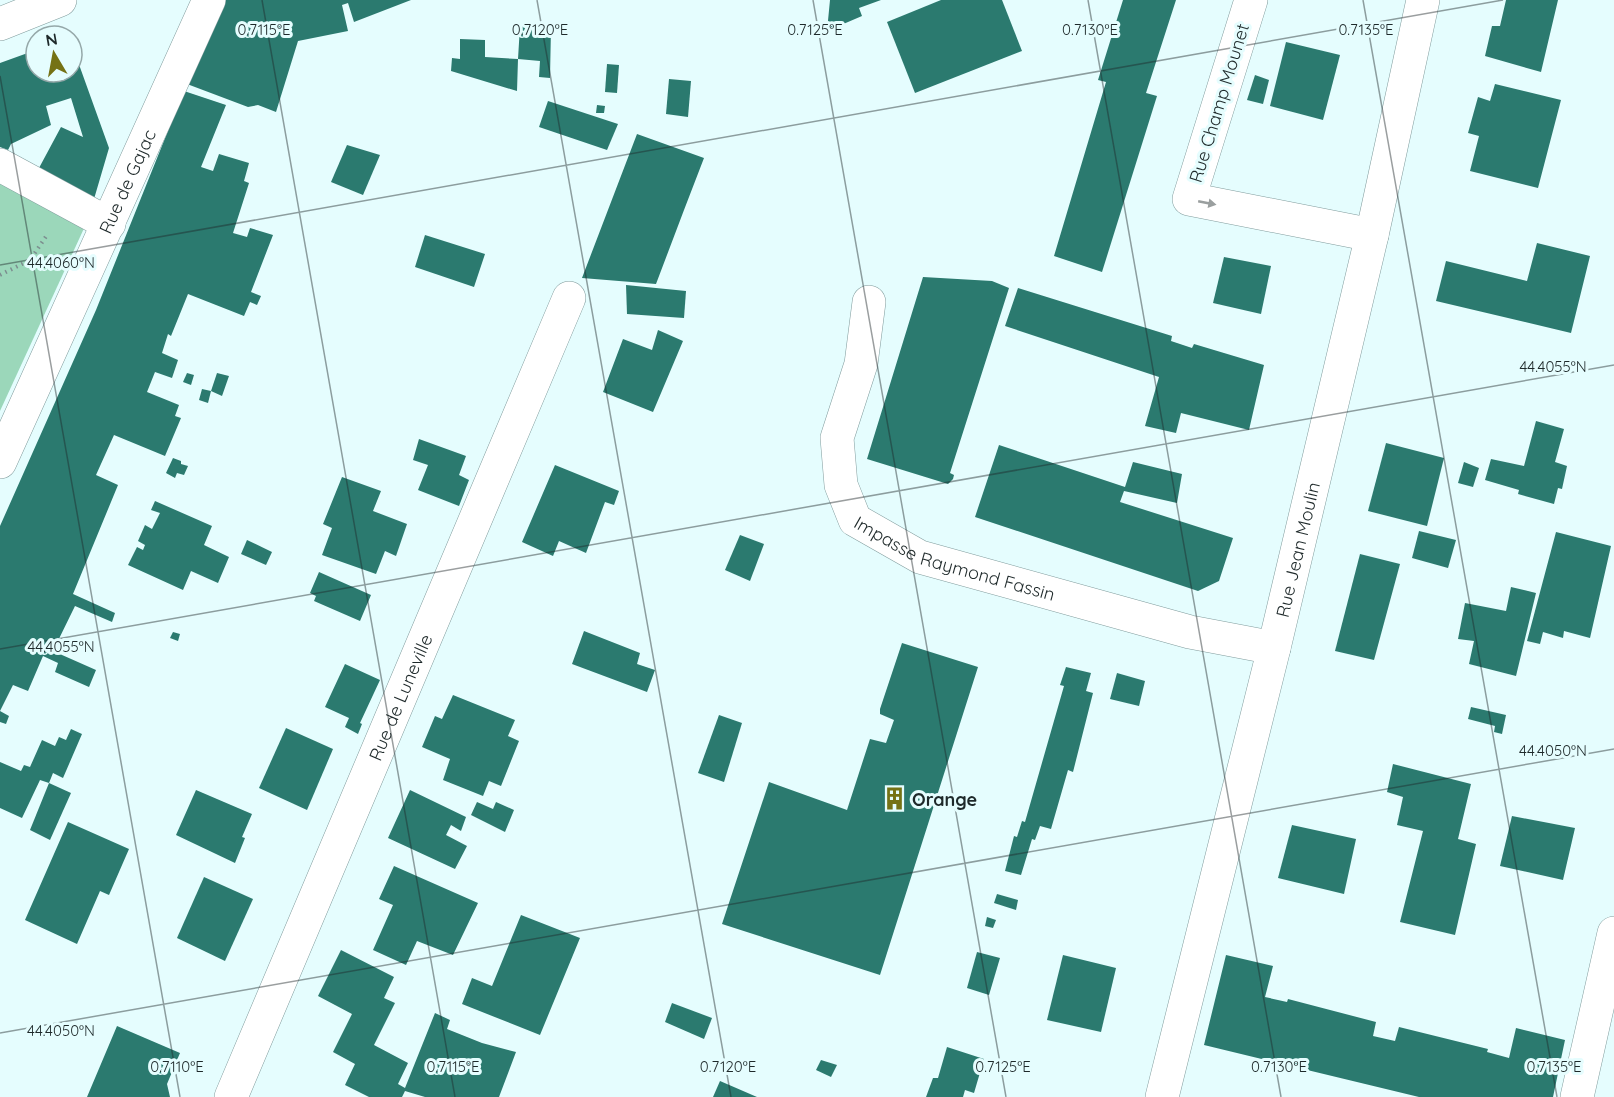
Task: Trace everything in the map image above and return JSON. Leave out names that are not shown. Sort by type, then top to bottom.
[{"type":"street","points":[[0,24],[60,0]]},
{"type":"street","name":"Rue de Gajac","points":[[0,462],[209,0]]},
{"type":"street","name":"Rue Champ Mounet","points":[[1251,0],[1189,199],[1372,235]]},
{"type":"street","name":"Rue Jean Moulin","points":[[1162,1097],[1274,648],[1372,235],[1423,0]]},
{"type":"street","points":[[0,165],[109,224]]},
{"type":"street","name":"Rue de Luneville","points":[[231,1097],[569,298]]},
{"type":"street","name":"Impasse Raymond Fassin","points":[[869,302],[861,364],[837,438],[841,485],[855,520],[920,557],[1190,632],[1274,648]]},
{"type":"street","points":[[1577,1097],[1614,933]]},
{"type":"path","points":[[0,275],[30,261],[70,202]]},
{"type":"green space","points":[[0,180],[86,224],[0,411]]},
{"type":"building","points":[[221,0],[411,0],[354,22],[348,3],[342,5],[348,31],[298,41],[276,112],[258,105],[248,107],[187,84]]},
{"type":"building","points":[[830,0],[881,0],[859,8],[862,16],[827,31]]},
{"type":"building","points":[[941,0],[1002,0],[1022,51],[915,93],[887,22]]},
{"type":"building","points":[[1123,0],[1176,0],[1146,93],[1157,96],[1102,272],[1054,256],[1106,82],[1098,80]]},
{"type":"building","points":[[1506,0],[1558,0],[1541,72],[1485,56],[1492,26],[1500,26]]},
{"type":"building","points":[[520,26],[551,27],[550,78],[539,77],[540,61],[518,59]]},
{"type":"building","points":[[460,39],[485,40],[485,57],[518,59],[517,91],[451,71],[452,58],[460,59]]},
{"type":"building","points":[[1286,42],[1340,55],[1323,120],[1270,106]]},
{"type":"building","points":[[24,54],[24,84],[84,84],[84,78],[109,148],[94,199],[39,168],[61,127],[83,137],[71,98],[46,106],[51,125],[11,144],[8,150],[0,147],[0,63]]},
{"type":"building","points":[[607,64],[619,65],[617,93],[605,92]]},
{"type":"building","points":[[1255,75],[1269,80],[1263,104],[1247,100]]},
{"type":"building","points":[[669,79],[691,81],[688,117],[666,114]]},
{"type":"building","points":[[1495,84],[1561,100],[1538,188],[1470,171],[1479,136],[1468,133],[1478,97],[1490,101]]},
{"type":"building","points":[[184,91],[226,105],[201,167],[213,171],[219,154],[249,163],[244,181],[249,183],[233,233],[247,237],[250,228],[273,235],[251,292],[261,296],[257,305],[250,302],[244,316],[188,294],[171,336],[168,334],[162,353],[178,360],[172,378],[155,372],[147,392],[179,405],[175,416],[181,418],[165,456],[114,435],[96,475],[118,485],[73,594],[115,613],[112,622],[75,606],[53,651],[96,670],[89,687],[55,672],[58,663],[43,656],[28,691],[13,685],[0,711],[0,526],[96,310]]},
{"type":"building","points":[[548,101],[618,124],[607,150],[539,127]]},
{"type":"building","points":[[597,105],[605,106],[604,113],[596,113]]},
{"type":"building","points":[[637,134],[704,158],[656,284],[582,278]]},
{"type":"building","points":[[347,145],[380,155],[363,195],[331,182]]},
{"type":"building","points":[[425,235],[485,254],[474,287],[415,267]]},
{"type":"building","points":[[1537,243],[1590,256],[1571,333],[1436,301],[1446,261],[1527,281]]},
{"type":"building","points":[[1224,257],[1271,266],[1261,314],[1213,303]]},
{"type":"building","points":[[923,277],[992,281],[1009,288],[950,473],[954,475],[953,479],[948,484],[867,459]]},
{"type":"building","points":[[626,285],[686,291],[684,318],[627,314]]},
{"type":"building","points":[[1018,288],[1172,336],[1171,341],[1192,348],[1194,344],[1264,365],[1249,430],[1181,413],[1176,433],[1145,426],[1159,377],[1005,326]]},
{"type":"building","points":[[658,330],[683,341],[653,412],[603,392],[623,339],[652,350]]},
{"type":"building","points":[[187,373],[194,375],[191,385],[183,382]]},
{"type":"building","points":[[217,373],[229,376],[222,396],[211,391]]},
{"type":"building","points":[[202,389],[211,391],[208,403],[199,400]]},
{"type":"building","points":[[1536,421],[1564,429],[1555,462],[1567,466],[1562,489],[1558,488],[1554,504],[1518,494],[1519,490],[1485,480],[1491,459],[1524,466]]},
{"type":"building","points":[[419,439],[466,456],[459,475],[469,480],[459,506],[418,490],[428,465],[413,460]]},
{"type":"building","points":[[1386,443],[1444,458],[1427,526],[1368,511]]},
{"type":"building","points":[[999,445],[1125,487],[1133,462],[1182,474],[1177,503],[1124,491],[1120,502],[1233,538],[1219,581],[1198,591],[975,517]]},
{"type":"building","points":[[173,458],[188,466],[184,475],[177,473],[175,478],[166,473]]},
{"type":"building","points":[[1464,462],[1479,468],[1473,487],[1458,483]]},
{"type":"building","points":[[555,465],[619,491],[614,505],[605,502],[586,553],[559,541],[553,556],[522,542]]},
{"type":"building","points":[[342,477],[381,491],[373,511],[407,524],[396,556],[385,551],[376,574],[322,555],[332,528],[323,524]]},
{"type":"building","points":[[155,501],[212,526],[204,545],[229,557],[218,583],[191,571],[183,590],[128,565],[137,547],[143,550],[145,545],[138,541],[145,525],[152,529],[160,513],[151,510]]},
{"type":"building","points":[[1419,531],[1456,540],[1448,568],[1412,558]]},
{"type":"building","points":[[1556,532],[1611,546],[1590,638],[1564,631],[1563,638],[1543,632],[1540,644],[1527,641]]},
{"type":"building","points":[[740,535],[764,544],[750,581],[725,570]]},
{"type":"building","points":[[247,540],[272,552],[266,565],[241,554]]},
{"type":"building","points":[[1360,554],[1400,564],[1374,660],[1335,651]]},
{"type":"building","points":[[319,572],[371,595],[360,621],[314,601],[316,596],[310,593]]},
{"type":"building","points":[[1511,587],[1536,593],[1516,676],[1469,664],[1474,641],[1458,639],[1465,603],[1506,611]]},
{"type":"building","points":[[584,631],[640,653],[637,664],[655,670],[647,692],[572,664]]},
{"type":"building","points":[[173,632],[180,634],[178,641],[170,638]]},
{"type":"building","name":"Orange","points":[[902,643],[978,667],[880,975],[722,924],[769,782],[847,810],[870,739],[886,743],[894,720],[880,714],[880,709]]},
{"type":"building","points":[[345,664],[380,680],[360,723],[362,724],[358,734],[345,727],[349,718],[325,707]]},
{"type":"building","points":[[1066,667],[1091,673],[1086,691],[1093,693],[1073,772],[1068,770],[1051,829],[1040,826],[1035,840],[1032,839],[1021,875],[1005,871],[1014,836],[1017,837],[1022,821],[1025,822],[1064,686],[1060,685]]},
{"type":"building","points":[[1117,673],[1145,681],[1139,706],[1110,699]]},
{"type":"building","points":[[453,695],[515,720],[508,736],[519,741],[501,786],[489,781],[483,796],[443,780],[450,759],[422,747],[435,716],[442,719]]},
{"type":"building","points":[[1471,707],[1506,715],[1502,734],[1494,732],[1495,726],[1468,719]]},
{"type":"building","points":[[0,711],[9,716],[6,724],[0,722]]},
{"type":"building","points":[[719,715],[742,723],[724,782],[698,773]]},
{"type":"building","points":[[286,728],[333,749],[307,810],[259,788]]},
{"type":"building","points":[[71,729],[82,734],[63,778],[53,773],[49,783],[40,780],[22,818],[0,808],[0,762],[21,771],[24,765],[30,767],[42,740],[55,746],[59,737],[66,740]]},
{"type":"building","points":[[1393,764],[1471,784],[1458,839],[1476,844],[1455,935],[1400,922],[1423,831],[1397,825],[1403,797],[1387,792]]},
{"type":"building","points":[[49,783],[71,793],[50,840],[30,830]]},
{"type":"building","points":[[196,790],[252,814],[242,837],[245,838],[235,863],[176,835]]},
{"type":"building","points":[[410,790],[466,817],[461,831],[451,825],[446,835],[467,846],[455,869],[388,838]]},
{"type":"building","points":[[477,802],[493,809],[496,802],[514,810],[505,832],[471,815]]},
{"type":"building","points":[[1512,816],[1575,828],[1563,880],[1500,866]]},
{"type":"building","points":[[68,822],[129,849],[109,895],[100,891],[77,944],[25,920]]},
{"type":"building","points":[[1292,825],[1356,839],[1344,894],[1278,878]]},
{"type":"building","points":[[394,866],[478,903],[453,955],[417,941],[406,965],[373,950],[393,905],[379,899]]},
{"type":"building","points":[[204,877],[253,899],[225,961],[177,938]]},
{"type":"building","points":[[997,894],[1018,900],[1016,910],[994,903]]},
{"type":"building","points":[[521,915],[580,938],[540,1035],[462,1004],[472,978],[492,986]]},
{"type":"building","points":[[987,917],[996,920],[993,928],[985,926]]},
{"type":"building","points":[[341,950],[394,977],[384,998],[395,1003],[374,1045],[408,1063],[398,1084],[405,1088],[435,1013],[450,1020],[447,1029],[482,1043],[516,1052],[499,1097],[425,1097],[405,1091],[402,1097],[369,1097],[345,1085],[355,1064],[333,1052],[352,1014],[318,996]]},
{"type":"building","points":[[977,952],[1000,958],[989,995],[967,988]]},
{"type":"building","points":[[1063,955],[1116,968],[1101,1032],[1047,1020]]},
{"type":"building","points":[[1226,955],[1273,966],[1265,997],[1287,1002],[1288,999],[1376,1022],[1373,1036],[1395,1041],[1399,1027],[1488,1049],[1487,1052],[1509,1058],[1516,1028],[1565,1040],[1553,1097],[1419,1097],[1204,1045]]},
{"type":"building","points":[[672,1003],[712,1018],[704,1039],[665,1022]]},
{"type":"building","points":[[117,1026],[180,1053],[167,1084],[170,1097],[87,1097]]},
{"type":"building","points":[[947,1047],[984,1059],[974,1093],[965,1090],[963,1097],[926,1097],[933,1078],[938,1078]]},
{"type":"building","points":[[821,1060],[837,1065],[831,1077],[816,1070]]},
{"type":"building","points":[[720,1081],[757,1097],[713,1097]]},
{"type":"place","name":"Orange","points":[[894,799]]}]
